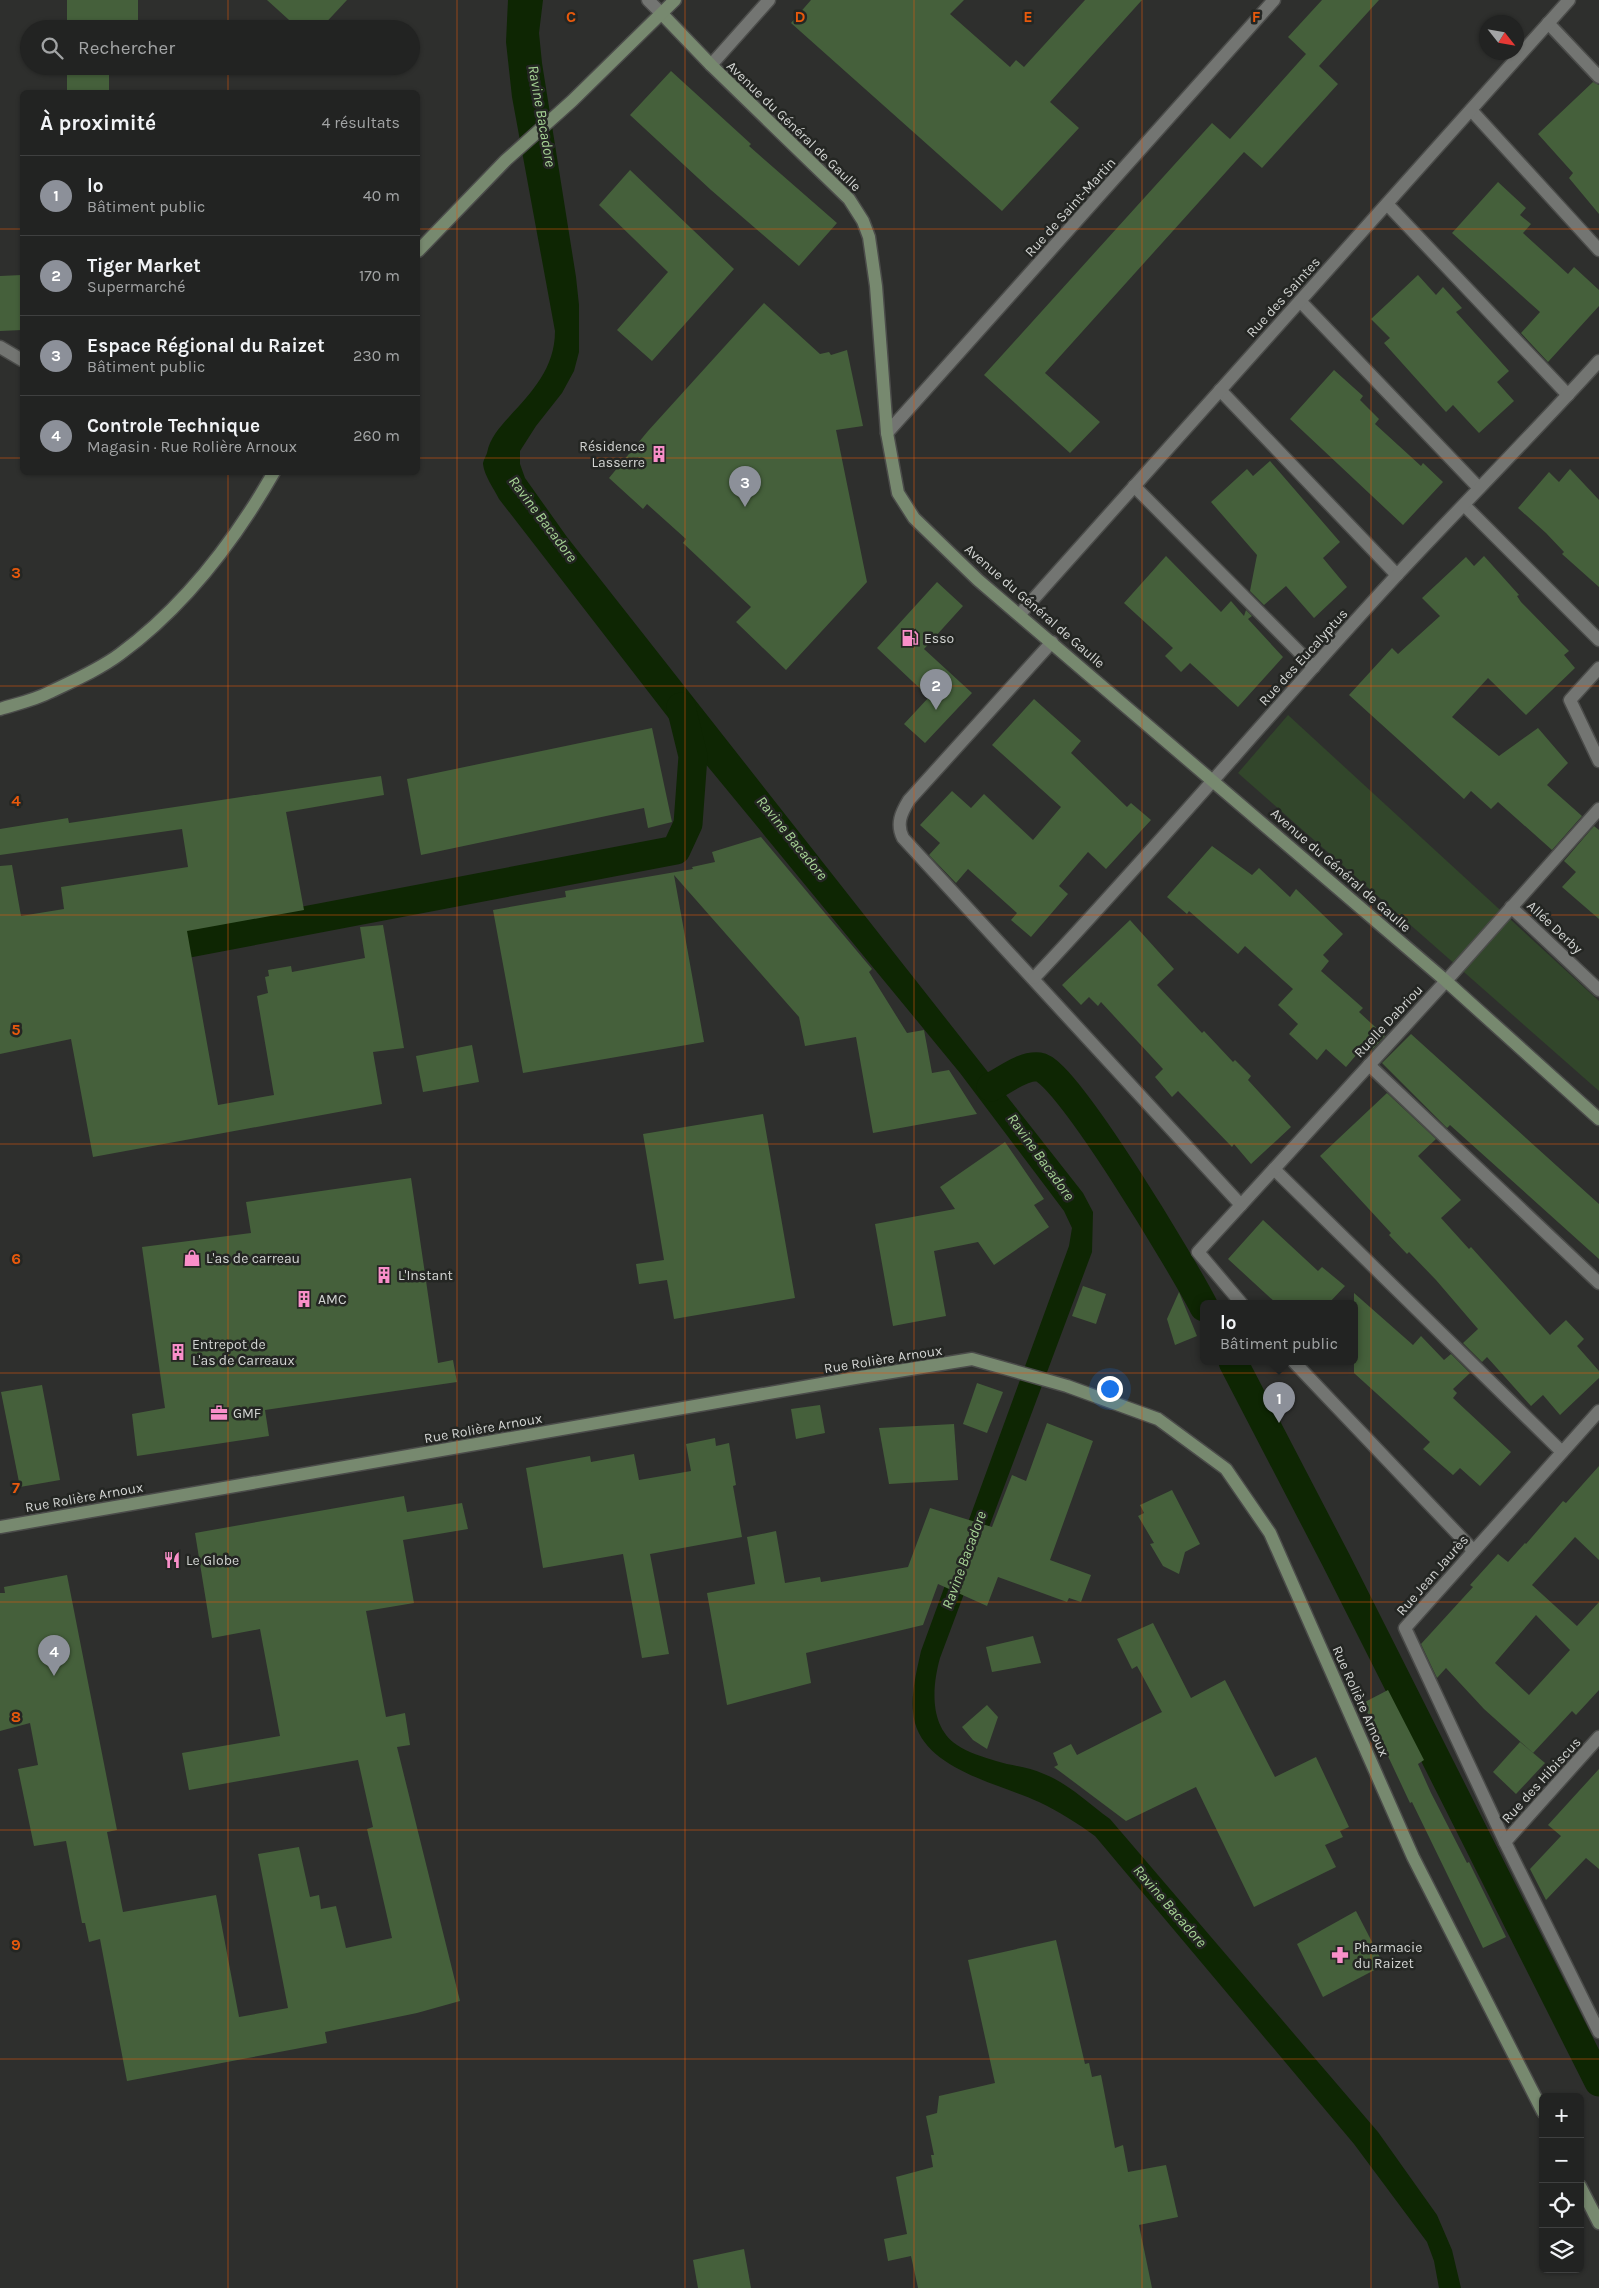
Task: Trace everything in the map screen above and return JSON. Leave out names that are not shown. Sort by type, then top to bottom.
[{"type":"street","name":"Avenue du Général de Gaulle","points":[[648,0],[711,65],[849,198],[863,221],[869,237],[876,286],[887,433],[898,493],[910,512],[968,570],[1446,981],[1599,1119]]},
{"type":"street","points":[[420,249],[506,160],[572,101],[675,0]]},
{"type":"street","points":[[711,65],[770,0]]},
{"type":"street","name":"Rue de Saint-Martin","points":[[887,433],[1274,0]]},
{"type":"street","name":"Rue des Saintes","points":[[1020,614],[1569,0]]},
{"type":"street","points":[[1548,23],[1599,77]]},
{"type":"street","points":[[1471,110],[1599,250]]},
{"type":"street","points":[[1387,204],[1568,395]]},
{"type":"street","points":[[1300,301],[1478,488]]},
{"type":"street","points":[[0,348],[20,359]]},
{"type":"street","name":"Rue des Eucalyptus","points":[[1034,978],[1118,889],[1397,575],[1599,361]]},
{"type":"street","points":[[1220,390],[1397,575]]},
{"type":"street","points":[[0,710],[49,693],[119,655],[156,625],[198,584],[250,514],[272,475]]},
{"type":"street","points":[[1134,486],[1314,667]]},
{"type":"street","points":[[1464,504],[1599,640]]},
{"type":"street","points":[[1052,642],[909,800],[902,811],[899,830],[903,838],[1034,978],[1241,1205]]},
{"type":"street","points":[[1599,668],[1570,700],[1599,761]]},
{"type":"street","name":"Ruelle Dabriou","points":[[1239,1300],[1198,1252],[1446,981],[1599,809]]},
{"type":"street","name":"Allée Derby","points":[[1512,907],[1599,990]]},
{"type":"street","points":[[1369,1065],[1599,1283]]},
{"type":"street","points":[[1274,1169],[1562,1452]]},
{"type":"street","name":"Rue Rolière Arnoux","points":[[0,1527],[972,1359],[1066,1386],[1158,1420],[1226,1469],[1270,1533],[1413,1857],[1539,2104]]},
{"type":"street","points":[[1297,1365],[1473,1550]]},
{"type":"street","name":"Rue Jean Jaurès","points":[[1505,1842],[1405,1628],[1599,1411]]},
{"type":"street","name":"Rue des Hibiscus","points":[[1505,1842],[1599,1737]]},
{"type":"street","points":[[1505,1842],[1599,2032]]},
{"type":"street","points":[[1584,2194],[1599,2223]]},
{"type":"shaded area","points":[[1288,715],[1599,1001],[1599,1091],[1238,773]]},
{"type":"water","name":"Ravine Bacadore","points":[[508,0],[543,0],[539,33],[542,63],[579,305],[579,352],[574,371],[562,393],[536,426],[520,451],[520,464],[525,478],[567,537],[1083,1193],[1093,1212],[1092,1252],[940,1658],[934,1693],[937,1717],[941,1727],[948,1737],[966,1750],[1053,1778],[1070,1788],[1110,1819],[1378,2132],[1437,2215],[1452,2250],[1461,2288],[1439,2288],[1434,2261],[1427,2242],[1354,2144],[1095,1836],[1047,1806],[967,1773],[950,1764],[934,1753],[922,1739],[915,1723],[913,1696],[921,1651],[1069,1246],[1072,1228],[1064,1211],[960,1073],[681,734],[499,499],[487,477],[483,464],[490,443],[498,429],[534,389],[547,368],[554,344],[555,331],[512,97],[506,42]]},
{"type":"building","points":[[67,0],[138,0],[138,20],[67,20]]},
{"type":"building","points":[[267,0],[347,0],[328,20],[289,20]]},
{"type":"building","points":[[811,0],[964,0],[950,14],[1010,67],[1016,60],[1024,67],[1085,0],[1142,0],[1050,102],[1079,128],[1002,211],[791,23]]},
{"type":"building","points":[[1322,0],[1379,0],[1319,66],[1338,84],[1262,168],[1244,152],[1045,373],[1100,422],[1070,453],[984,375],[1212,123],[1230,139],[1306,54],[1288,37]]},
{"type":"building","points":[[671,71],[751,144],[749,146],[837,223],[799,266],[711,190],[630,115]]},
{"type":"building","points":[[67,75],[109,75],[109,90],[67,90]]},
{"type":"building","points":[[1593,82],[1599,85],[1599,214],[1569,178],[1573,173],[1538,134]]},
{"type":"building","points":[[630,170],[734,269],[652,361],[617,330],[668,272],[599,205]]},
{"type":"building","points":[[1498,182],[1526,208],[1520,215],[1531,224],[1523,233],[1568,274],[1574,267],[1599,290],[1599,306],[1548,362],[1521,333],[1540,312],[1452,233]]},
{"type":"building","points":[[20,275],[20,330],[0,331],[0,276]]},
{"type":"building","points":[[1418,275],[1436,295],[1443,287],[1462,308],[1456,312],[1509,371],[1497,382],[1514,401],[1479,433],[1453,405],[1446,412],[1384,343],[1390,338],[1371,319]]},
{"type":"building","points":[[764,303],[820,354],[829,352],[831,355],[847,350],[863,426],[836,430],[867,582],[786,670],[736,622],[751,607],[683,543],[686,539],[647,504],[643,509],[609,478],[648,431]]},
{"type":"building","points":[[1334,370],[1363,396],[1360,400],[1379,419],[1375,424],[1421,466],[1423,463],[1443,482],[1403,525],[1290,419]]},
{"type":"building","points":[[1270,461],[1340,542],[1323,558],[1347,587],[1314,618],[1286,586],[1264,605],[1250,591],[1257,555],[1211,502],[1247,469],[1253,476]]},
{"type":"building","points":[[1570,469],[1599,500],[1599,587],[1562,554],[1564,552],[1546,533],[1518,508],[1549,472],[1559,482]]},
{"type":"building","points":[[1166,556],[1221,612],[1231,601],[1244,616],[1246,610],[1252,616],[1248,619],[1283,657],[1238,707],[1190,663],[1181,672],[1165,656],[1173,648],[1124,603]]},
{"type":"building","points":[[1484,556],[1519,595],[1517,596],[1521,602],[1569,651],[1564,655],[1575,668],[1526,715],[1488,678],[1452,717],[1499,756],[1538,728],[1568,763],[1547,785],[1582,816],[1552,850],[1498,802],[1491,809],[1471,791],[1464,799],[1349,695],[1392,648],[1398,654],[1440,616],[1422,598],[1466,557],[1474,566]]},
{"type":"building","name":"Esso","points":[[937,582],[963,606],[924,649],[972,693],[925,743],[904,724],[929,697],[877,648]]},
{"type":"building","points":[[1034,699],[1081,741],[1071,753],[1127,807],[1131,803],[1151,820],[1106,869],[1088,852],[1059,886],[1068,894],[1031,937],[1011,920],[1017,913],[968,869],[956,883],[929,855],[940,843],[920,825],[952,791],[971,808],[984,794],[1033,840],[1061,807],[992,745]]},
{"type":"building","points":[[652,728],[672,822],[648,828],[644,808],[421,855],[407,779]]},
{"type":"building","points":[[381,776],[384,795],[286,812],[304,910],[187,931],[218,1105],[274,1095],[257,996],[268,993],[265,977],[269,976],[268,970],[291,966],[292,972],[365,958],[360,927],[383,925],[404,1048],[373,1052],[382,1104],[93,1157],[71,1039],[0,1054],[0,866],[12,865],[21,916],[64,909],[61,887],[188,867],[182,829],[0,855],[0,829],[68,818],[69,823]]},
{"type":"building","points":[[1594,826],[1599,830],[1599,919],[1562,887],[1576,872],[1564,861]]},
{"type":"building","points":[[761,837],[872,969],[869,972],[907,1033],[924,1030],[932,1073],[949,1070],[977,1114],[873,1133],[856,1037],[805,1046],[799,1017],[674,875],[704,1042],[523,1073],[493,910],[566,897],[565,891],[693,869],[692,867],[715,862],[712,852]]},
{"type":"building","points":[[1212,846],[1252,875],[1259,868],[1290,897],[1296,889],[1343,934],[1323,955],[1329,961],[1321,971],[1363,1008],[1359,1012],[1385,1036],[1370,1052],[1363,1047],[1346,1067],[1326,1049],[1317,1060],[1289,1034],[1298,1024],[1278,1005],[1293,989],[1245,946],[1238,954],[1189,911],[1187,914],[1167,897]]},
{"type":"building","points":[[1130,920],[1174,969],[1157,985],[1202,1033],[1204,1031],[1233,1062],[1235,1060],[1251,1076],[1248,1080],[1291,1127],[1251,1164],[1234,1144],[1232,1147],[1178,1091],[1172,1097],[1155,1077],[1163,1069],[1101,1002],[1098,1006],[1089,997],[1081,1005],[1062,985]]},
{"type":"building","points":[[1411,1034],[1599,1204],[1599,1259],[1450,1125],[1447,1128],[1382,1063]]},
{"type":"building","points":[[472,1045],[479,1082],[423,1092],[416,1056]]},
{"type":"building","points":[[1387,1093],[1436,1139],[1418,1156],[1461,1200],[1441,1218],[1469,1249],[1471,1247],[1550,1335],[1566,1320],[1584,1339],[1577,1346],[1599,1371],[1599,1378],[1560,1415],[1543,1395],[1531,1406],[1487,1357],[1482,1362],[1463,1343],[1478,1329],[1436,1280],[1409,1252],[1407,1254],[1389,1235],[1391,1233],[1320,1156]]},
{"type":"building","points":[[763,1114],[795,1298],[674,1319],[667,1280],[639,1284],[636,1264],[664,1260],[643,1134]]},
{"type":"building","points":[[1005,1142],[1044,1199],[1034,1205],[1049,1227],[994,1265],[978,1242],[934,1251],[946,1316],[893,1326],[875,1224],[955,1209],[940,1187]]},
{"type":"building","points":[[411,1178],[438,1363],[453,1360],[457,1382],[265,1410],[269,1436],[137,1456],[132,1414],[165,1408],[142,1247],[251,1233],[246,1202]]},
{"type":"building","points":[[1263,1220],[1318,1271],[1322,1267],[1345,1286],[1332,1300],[1273,1300],[1228,1259]]},
{"type":"building","points":[[1083,1286],[1106,1294],[1096,1324],[1072,1316]]},
{"type":"building","points":[[1179,1292],[1197,1336],[1175,1345],[1167,1319]]},
{"type":"building","points":[[1354,1293],[1413,1345],[1421,1336],[1444,1360],[1451,1354],[1470,1373],[1453,1389],[1457,1393],[1453,1398],[1511,1452],[1480,1486],[1460,1468],[1453,1475],[1423,1449],[1430,1442],[1354,1373],[1354,1365],[1358,1365],[1358,1300],[1354,1300]]},
{"type":"building","points":[[977,1383],[1003,1392],[987,1433],[963,1424]]},
{"type":"building","points":[[42,1385],[60,1480],[20,1487],[1,1392]]},
{"type":"building","points":[[820,1405],[825,1433],[796,1439],[791,1409]]},
{"type":"building","points":[[1047,1423],[1093,1441],[1050,1560],[1091,1575],[1081,1602],[1069,1598],[1067,1602],[998,1577],[987,1606],[938,1584],[923,1625],[806,1653],[811,1683],[727,1705],[707,1593],[755,1584],[747,1537],[776,1531],[785,1583],[820,1577],[821,1582],[908,1567],[930,1508],[992,1527],[1012,1475],[1026,1481]]},
{"type":"building","points":[[954,1424],[958,1480],[889,1484],[879,1428]]},
{"type":"building","points":[[715,1438],[716,1446],[729,1443],[736,1485],[733,1486],[742,1537],[650,1554],[669,1654],[642,1658],[623,1554],[543,1568],[526,1468],[590,1456],[591,1462],[634,1454],[639,1480],[691,1471],[686,1444]]},
{"type":"building","points":[[1599,1466],[1599,1560],[1575,1537],[1532,1585],[1577,1626],[1599,1602],[1599,1690],[1576,1715],[1572,1711],[1533,1753],[1484,1709],[1446,1668],[1437,1678],[1421,1644],[1473,1587],[1470,1585],[1498,1554],[1508,1562],[1563,1501],[1566,1503]],"holes":[[[1536,1615],[1570,1650],[1529,1695],[1495,1663]]]},
{"type":"building","points":[[1172,1490],[1200,1544],[1185,1552],[1179,1574],[1163,1566],[1150,1544],[1154,1543],[1138,1516],[1144,1513],[1140,1505]]},
{"type":"building","points":[[404,1496],[407,1512],[462,1503],[468,1529],[403,1540],[414,1603],[366,1611],[386,1717],[405,1713],[410,1745],[397,1747],[460,2001],[417,2013],[325,2032],[327,2043],[127,2081],[100,1939],[89,1942],[85,1923],[82,1923],[66,1841],[34,1846],[18,1769],[38,1765],[30,1723],[0,1731],[0,1593],[5,1593],[4,1587],[67,1575],[117,1830],[107,1832],[123,1912],[216,1895],[239,2017],[288,2008],[258,1854],[299,1847],[310,1897],[319,1895],[321,1909],[336,1906],[346,1948],[392,1938],[367,1829],[373,1827],[358,1760],[189,1790],[182,1753],[280,1736],[260,1629],[212,1638],[195,1533]]},
{"type":"building","points":[[1153,1623],[1191,1698],[1225,1680],[1275,1777],[1316,1757],[1349,1827],[1340,1831],[1343,1837],[1325,1845],[1336,1867],[1254,1907],[1196,1787],[1126,1821],[1054,1767],[1058,1765],[1053,1753],[1071,1744],[1077,1755],[1162,1712],[1137,1666],[1132,1669],[1117,1639]]},
{"type":"building","points":[[1033,1636],[1041,1663],[992,1672],[986,1647]]},
{"type":"building","points":[[1388,1690],[1424,1760],[1418,1764],[1431,1793],[1467,1863],[1469,1862],[1506,1937],[1483,1948],[1412,1802],[1410,1803],[1363,1703]]},
{"type":"building","points":[[987,1705],[998,1717],[987,1749],[973,1740],[962,1727]]},
{"type":"building","points":[[1520,1742],[1545,1763],[1516,1794],[1493,1772]]},
{"type":"building","points":[[1599,1769],[1599,1869],[1586,1858],[1546,1900],[1530,1869],[1561,1836],[1548,1825]]},
{"type":"building","name":"Pharmacie du Raizet","points":[[1356,1911],[1384,1965],[1323,1997],[1297,1944]]},
{"type":"building","points":[[1056,1940],[1085,2064],[1089,2063],[1092,2077],[1101,2075],[1115,2148],[1123,2145],[1128,2172],[1166,2165],[1178,2217],[1139,2225],[1152,2288],[918,2288],[911,2256],[888,2261],[884,2239],[907,2234],[896,2177],[933,2167],[931,2155],[934,2155],[926,2116],[937,2113],[939,2096],[995,2083],[968,1960]]},
{"type":"building","points":[[744,2249],[751,2288],[698,2288],[693,2260]]},
{"type":"waterway","points":[[152,950],[676,850],[688,824],[693,756],[681,707]]},
{"type":"waterway","points":[[991,1087],[1020,1071],[1033,1067],[1039,1067],[1053,1077],[1074,1101],[1099,1135],[1175,1256],[1200,1300]]},
{"type":"waterway","points":[[1235,1365],[1336,1560],[1599,2082]]},
{"type":"place","name":"Résidence Lasserre","points":[[659,454]]},
{"type":"place","name":"Espace Régional du Raizet","points":[[745,507]]},
{"type":"place","name":"Esso","points":[[910,638]]},
{"type":"place","name":"Tiger Market","points":[[936,710]]},
{"type":"place","name":"L'as de carreau","points":[[192,1258]]},
{"type":"place","name":"L'Instant","points":[[384,1275]]},
{"type":"place","name":"AMC","points":[[304,1299]]},
{"type":"place","name":"Entrepot de L'as de Carreaux","points":[[178,1352]]},
{"type":"place","name":"GMF","points":[[219,1413]]},
{"type":"place","name":"lo","points":[[1279,1423]]},
{"type":"place","name":"Le Globe","points":[[172,1560]]},
{"type":"place","name":"Controle Technique","points":[[54,1676]]},
{"type":"place","name":"Pharmacie du Raizet","points":[[1340,1955]]}]
